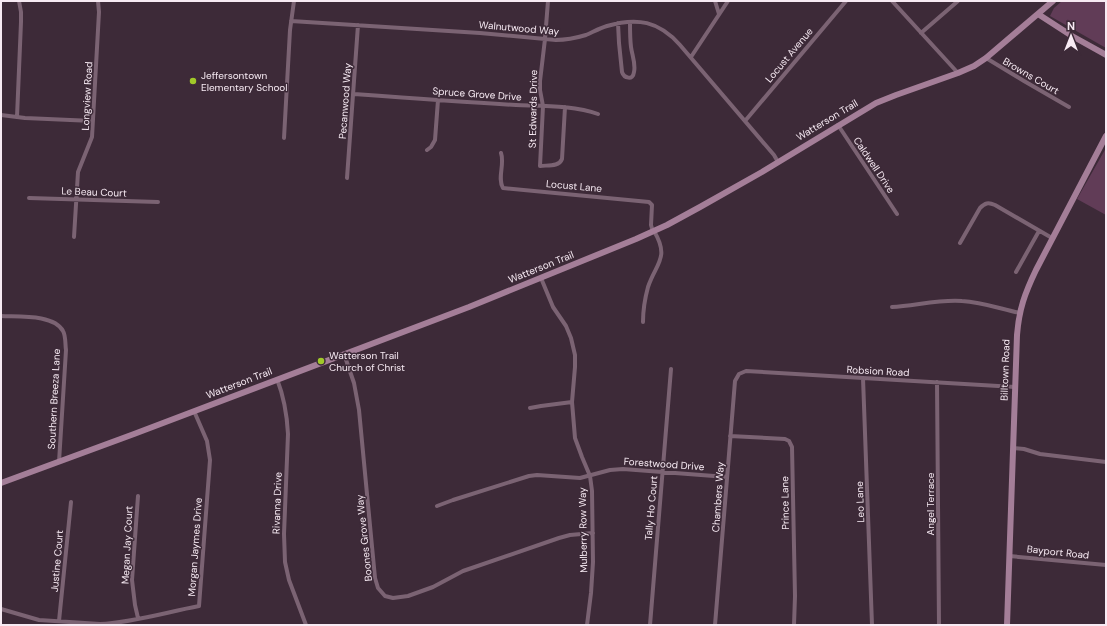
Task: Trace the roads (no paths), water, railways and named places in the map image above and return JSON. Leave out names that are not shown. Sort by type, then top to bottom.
[{"type":"main road","name":"Watterson Trail","points":[[1,483],[472,306],[654,232],[778,162],[866,108],[884,99],[974,66],[986,58],[1053,1]]},
{"type":"main road","points":[[1038,14],[1072,36],[1106,55]]},
{"type":"main road","name":"Billtown Road","points":[[1007,625],[1017,335],[1020,313],[1026,290],[1106,136]]},
{"type":"street","points":[[17,117],[21,22],[19,1]]},
{"type":"street","name":"Longview Road","points":[[74,237],[78,172],[92,137],[99,12],[98,1]]},
{"type":"street","points":[[284,138],[291,21],[294,1]]},
{"type":"street","name":"St Edwards Drive","points":[[548,1],[540,81],[543,106],[540,166],[556,165],[561,162],[565,108]]},
{"type":"street","points":[[715,1],[719,14]]},
{"type":"street","points":[[691,57],[728,1]]},
{"type":"street","name":"Locust Avenue","points":[[745,121],[846,1]]},
{"type":"street","points":[[892,1],[958,73]]},
{"type":"street","points":[[921,33],[958,1]]},
{"type":"street","name":"Walnutwood Way","points":[[291,21],[480,33],[556,40],[572,39],[587,35],[606,26],[618,23],[630,22],[651,24],[662,29],[675,39],[774,155],[778,162]]},
{"type":"street","points":[[618,23],[622,72],[624,76],[630,78],[633,76],[634,71],[630,22]]},
{"type":"street","name":"Pecanwood Way","points":[[347,178],[358,25]]},
{"type":"street","name":"Browns Court","points":[[986,58],[1070,106]]},
{"type":"street","name":"Spruce Grove Drive","points":[[354,94],[543,106],[598,114]]},
{"type":"street","points":[[427,150],[431,147],[435,140],[438,100]]},
{"type":"street","points":[[1,115],[93,121]]},
{"type":"street","name":"Caldwell Drive","points":[[837,125],[897,214]]},
{"type":"street","name":"Locust Lane","points":[[501,153],[503,157],[500,182],[502,188],[649,202],[652,205],[651,225],[654,232]]},
{"type":"street","name":"Le Beau Court","points":[[29,198],[158,202]]},
{"type":"street","points":[[960,243],[980,208],[987,203],[994,205],[1052,238]]},
{"type":"street","points":[[1016,272],[1039,231]]},
{"type":"street","points":[[643,322],[643,312],[648,288],[661,258],[661,247],[654,232]]},
{"type":"street","name":"Mulberry Row Way","points":[[541,278],[553,307],[566,326],[573,343],[575,360],[572,402],[575,438],[590,476],[592,491],[593,562],[587,625]]},
{"type":"street","points":[[892,307],[963,301],[975,302],[1020,313]]},
{"type":"street","name":"Southern Breeza Lane","points":[[1,316],[42,318],[51,321],[62,329],[64,334],[66,350],[59,462]]},
{"type":"street","name":"Boones Grove Way","points":[[344,354],[354,384],[359,410],[375,578],[378,588],[385,596],[393,598],[408,596],[433,587],[463,571],[559,538],[570,535],[593,533]]},
{"type":"street","name":"Tally Ho Court","points":[[650,625],[671,368]]},
{"type":"street","name":"Robsion Road","points":[[740,372],[746,371],[1015,387]]},
{"type":"street","name":"Chambers Way","points":[[715,625],[735,381],[740,372]]},
{"type":"street","name":"Leo Lane","points":[[863,378],[872,625]]},
{"type":"street","name":"Rivanna Drive","points":[[277,379],[283,395],[288,427],[284,534],[285,562],[289,580],[306,625]]},
{"type":"street","name":"Angel Terrace","points":[[937,382],[938,625]]},
{"type":"street","points":[[530,408],[572,402]]},
{"type":"street","name":"Morgan Jaymes Drive","points":[[1,609],[39,620],[100,624],[198,606],[210,460],[207,441],[194,411]]},
{"type":"street","name":"Prince Lane","points":[[730,436],[785,439],[792,447],[795,596],[794,625]]},
{"type":"street","points":[[1013,448],[1024,449],[1040,454],[1106,462]]},
{"type":"street","name":"Forestwood Drive","points":[[437,506],[529,476],[537,475],[580,478],[610,470],[623,469],[728,477]]},
{"type":"street","name":"Megan Jay Court","points":[[138,496],[132,580],[138,618]]},
{"type":"street","name":"Justine Court","points":[[59,621],[70,502]]},
{"type":"street","name":"Bayport Road","points":[[1009,556],[1106,565]]},
{"type":"place","name":"Jeffersontown Elementary School","points":[[193,81]]},
{"type":"place","name":"Watterson Trail Church of Christ","points":[[321,361]]}]
